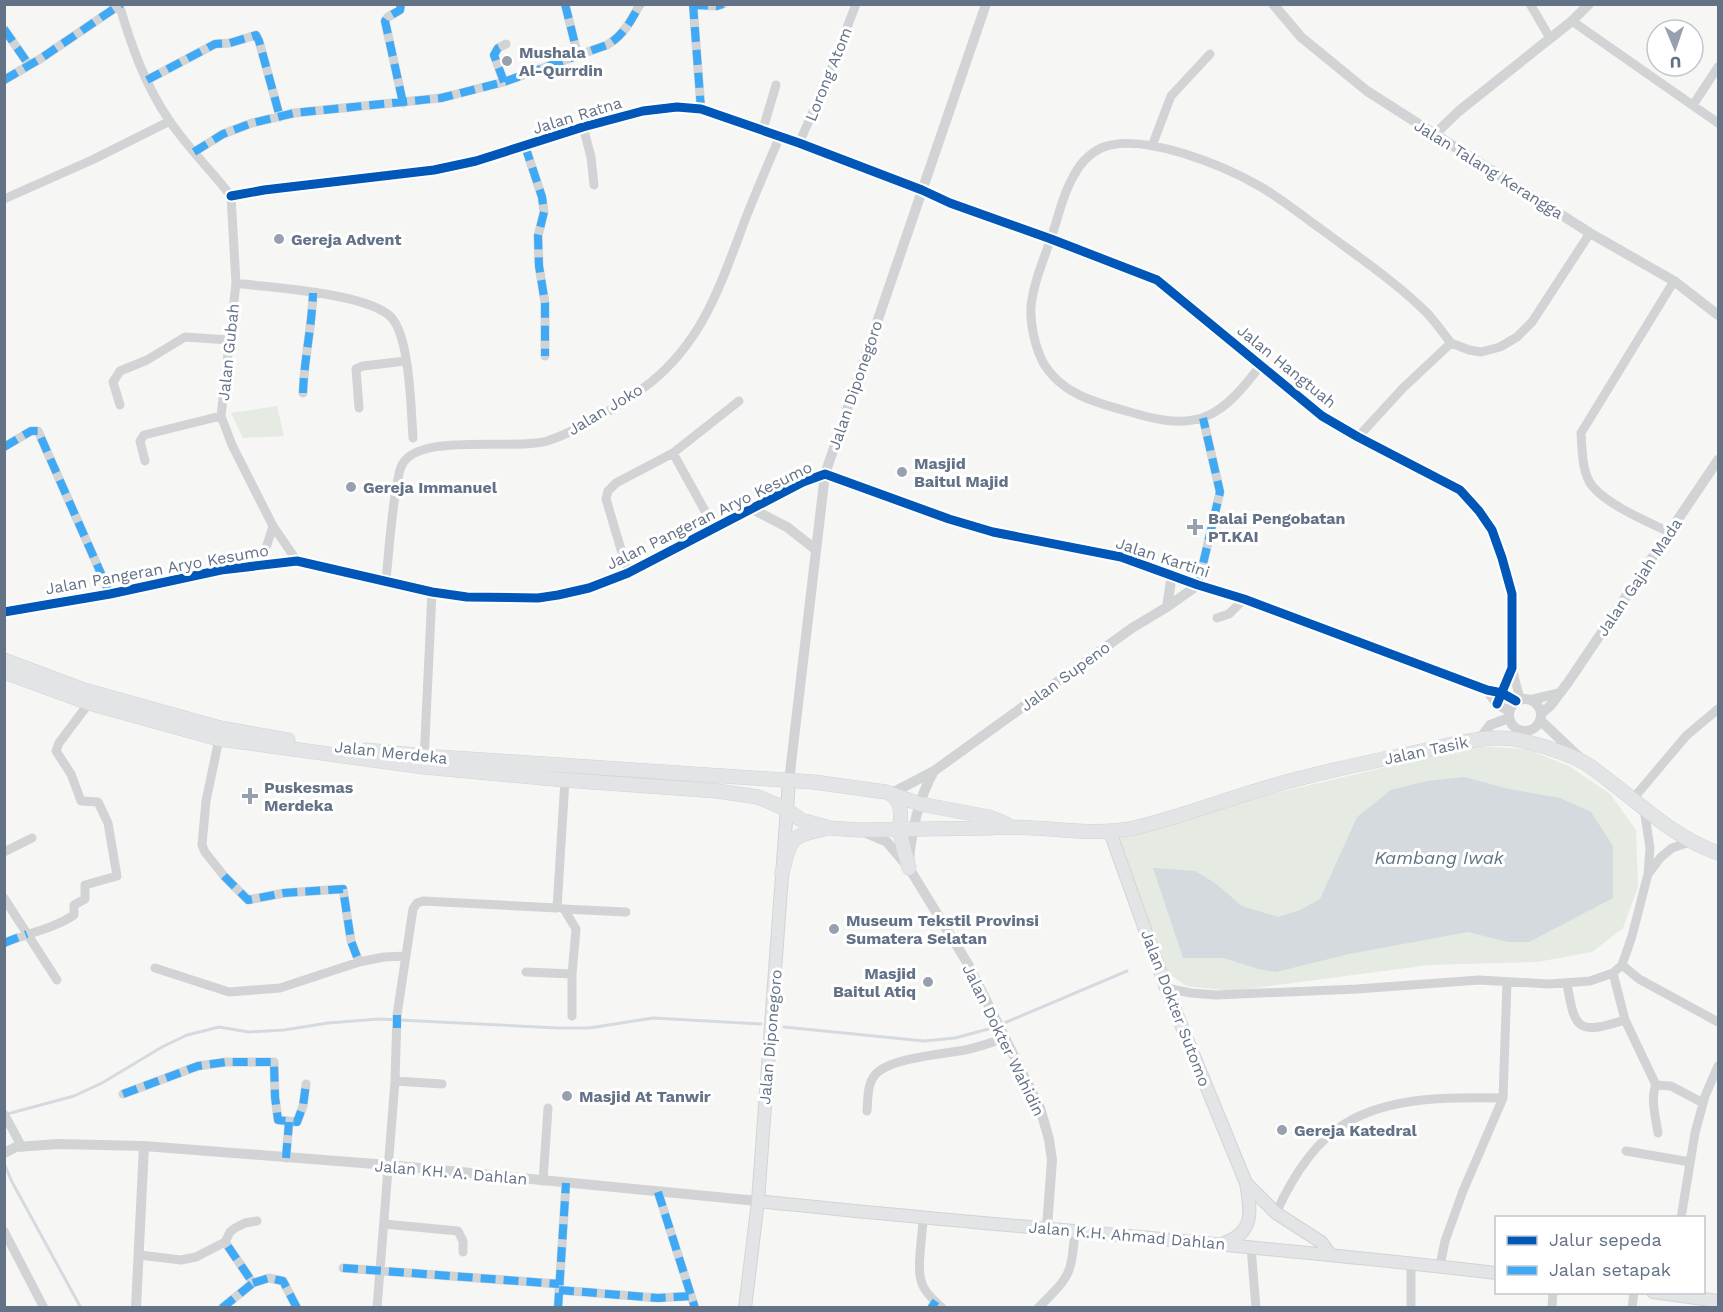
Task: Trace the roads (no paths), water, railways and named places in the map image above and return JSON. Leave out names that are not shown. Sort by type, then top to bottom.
[{"type":"main road","name":"Jalan Merdeka","points":[[4,660],[84,690],[220,728],[424,761],[565,780],[717,791],[758,797],[786,809],[801,820],[830,828]]},
{"type":"main road","name":"Jalan Merdeka","points":[[4,672],[89,704],[219,739],[424,761],[814,782],[890,794],[920,804],[989,818],[1009,825]]},
{"type":"main road","name":"Jalan Tasik","points":[[1009,825],[1110,832],[1138,827],[1275,785],[1480,739],[1501,738],[1544,747],[1586,764],[1690,842],[1719,853]]},
{"type":"main road","name":"Jalan Diponegoro","points":[[745,1308],[758,1201],[789,781]]},
{"type":"main road","points":[[890,794],[898,801],[900,807],[902,822],[900,829],[909,868]]},
{"type":"main road","points":[[782,873],[795,837],[808,832],[830,828],[858,830],[989,828],[1009,825]]},
{"type":"main road","name":"Jalan Dokter Sutomo","points":[[1110,832],[1166,988],[1246,1183]]},
{"type":"main road","points":[[1246,1183],[1276,1213],[1321,1242],[1330,1254]]},
{"type":"main road","points":[[1222,1244],[1236,1239],[1246,1227],[1250,1207],[1246,1183]]},
{"type":"main road","name":"Jalan K.H. Ahmad Dahlan","points":[[758,1201],[923,1218],[1251,1246],[1495,1273]]},
{"type":"main road","points":[[1674,1294],[1719,1301]]},
{"type":"street","points":[[401,4],[400,10],[385,21],[403,103]]},
{"type":"street","points":[[565,4],[578,56]]},
{"type":"street","points":[[194,152],[237,128],[280,117],[303,112],[441,98],[504,82],[618,39],[640,4]]},
{"type":"street","points":[[701,109],[693,5],[723,4]]},
{"type":"street","name":"Lorong Atom","points":[[799,143],[825,85],[856,4]]},
{"type":"street","name":"Jalan Diponegoro","points":[[789,781],[825,474],[986,4]]},
{"type":"street","name":"Jalan Talang Kerangga","points":[[1273,4],[1301,37],[1367,91],[1590,233],[1674,281],[1719,315]]},
{"type":"street","points":[[1530,4],[1550,38]]},
{"type":"street","points":[[1434,135],[1459,111],[1572,21],[1589,4]]},
{"type":"street","points":[[4,80],[40,59],[120,5],[137,60],[170,121],[231,196]]},
{"type":"street","points":[[1572,21],[1719,123]]},
{"type":"street","points":[[4,29],[30,65]]},
{"type":"street","points":[[147,80],[215,44],[231,43],[256,35],[260,41],[280,117]]},
{"type":"street","points":[[504,82],[494,55],[498,48],[506,44]]},
{"type":"street","points":[[1152,146],[1171,96],[1210,54]]},
{"type":"street","points":[[1693,105],[1719,67]]},
{"type":"street","points":[[763,129],[776,85]]},
{"type":"street","name":"Jalan Ratna","points":[[231,196],[434,170],[643,111],[677,107],[701,109],[763,129],[922,190]]},
{"type":"street","points":[[4,199],[92,160],[170,121]]},
{"type":"street","points":[[583,127],[591,157],[594,185]]},
{"type":"street","name":"Jalan Joko","points":[[386,580],[392,519],[401,466],[414,453],[430,447],[522,445],[546,441],[592,420],[628,398],[651,382],[686,348],[700,328],[716,296],[780,136]]},
{"type":"street","points":[[1261,365],[1227,405],[1203,418],[1176,420],[1141,415],[1086,399],[1059,382],[1044,363],[1036,345],[1031,309],[1034,282],[1073,176],[1091,154],[1114,145],[1152,146],[1217,165],[1263,188],[1400,288],[1429,316],[1450,343],[1481,352],[1500,347],[1517,337],[1532,322],[1590,233]]},
{"type":"street","points":[[525,146],[542,197],[544,212],[538,236],[545,313],[545,356]]},
{"type":"street","name":"Jalan Hangtuah","points":[[922,190],[950,203],[1051,238],[1157,280],[1322,416],[1460,490],[1492,530],[1499,548],[1512,594],[1512,668]]},
{"type":"street","name":"Jalan Gubah","points":[[231,196],[236,283],[221,416],[232,445],[273,526],[297,561]]},
{"type":"street","points":[[1669,532],[1627,512],[1592,486],[1582,461],[1581,433],[1674,281]]},
{"type":"street","points":[[236,283],[313,293],[368,304],[392,318],[399,331],[406,361],[413,438]]},
{"type":"street","points":[[303,393],[313,293]]},
{"type":"street","points":[[120,405],[113,382],[120,370],[147,360],[185,337],[229,340]]},
{"type":"street","points":[[1358,437],[1403,388],[1450,343]]},
{"type":"street","points":[[360,408],[356,369],[363,366],[406,361]]},
{"type":"street","points":[[628,573],[606,499],[608,491],[616,483],[673,453],[739,401]]},
{"type":"street","points":[[145,461],[141,437],[162,429],[221,416]]},
{"type":"street","points":[[1198,585],[1220,488],[1203,418]]},
{"type":"street","points":[[4,447],[32,430],[38,431],[110,594]]},
{"type":"street","points":[[673,453],[715,529]]},
{"type":"street","name":"Jalan Gajah Mada","points":[[1541,717],[1560,693],[1719,460]]},
{"type":"street","name":"Jalan Pangeran Aryo Kesumo","points":[[4,612],[110,594],[221,570],[297,561],[432,592],[467,597],[538,598],[589,588],[628,573],[803,482],[825,474]]},
{"type":"street","name":"Jalan Kartini","points":[[825,474],[949,519],[993,532],[1121,557],[1198,585],[1244,598],[1487,690],[1522,700]]},
{"type":"street","points":[[752,509],[787,527],[815,549]]},
{"type":"street","points":[[261,564],[273,526]]},
{"type":"street","points":[[1167,607],[1172,574]]},
{"type":"street","name":"Jalan Supeno","points":[[890,794],[934,771],[1132,628],[1198,585]]},
{"type":"street","points":[[424,761],[432,592]]},
{"type":"street","points":[[1218,618],[1229,614],[1244,598]]},
{"type":"street","points":[[1497,704],[1512,668]]},
{"type":"street","points":[[1512,668],[1522,700]]},
{"type":"street","points":[[1487,690],[1497,704],[1509,714],[1514,727],[1524,731],[1534,729],[1541,717]]},
{"type":"street","points":[[1480,739],[1490,725],[1509,714],[1522,700],[1560,693]]},
{"type":"street","points":[[1522,700],[1536,703],[1541,717],[1586,764]]},
{"type":"street","points":[[4,943],[39,929],[54,927],[74,915],[74,905],[85,898],[85,885],[115,878],[117,875],[107,819],[98,802],[81,801],[71,774],[56,751],[59,743],[89,704]]},
{"type":"street","points":[[1632,800],[1686,736],[1719,709]]},
{"type":"street","points":[[219,739],[206,801],[202,839],[205,852],[224,876],[248,900],[284,893],[343,889],[351,941],[358,962]]},
{"type":"street","points":[[909,868],[920,804],[934,771]]},
{"type":"street","points":[[565,780],[561,909],[576,929],[572,974],[572,1016]]},
{"type":"street","points":[[1166,988],[1216,995],[1357,989],[1479,980],[1567,984],[1590,981],[1613,973],[1622,965],[1648,874],[1650,849],[1644,809]]},
{"type":"street","name":"Jalan Dokter Wahidin","points":[[858,830],[886,842],[909,868],[968,964],[1040,1108],[1052,1160],[1047,1227]]},
{"type":"street","points":[[4,852],[32,838]]},
{"type":"street","points":[[1648,874],[1661,857],[1672,848],[1690,842]]},
{"type":"street","points":[[4,898],[57,980]]},
{"type":"street","points":[[377,1308],[398,1015],[413,909],[417,903],[423,901],[626,912]]},
{"type":"street","points":[[154,968],[229,992],[280,988],[358,962],[406,956]]},
{"type":"street","points":[[1622,965],[1639,979],[1719,1022]]},
{"type":"street","points":[[526,972],[572,974]]},
{"type":"street","points":[[1613,973],[1625,1020],[1656,1085],[1654,1088],[1658,1133]]},
{"type":"street","points":[[1440,1266],[1445,1241],[1463,1191],[1503,1098],[1507,982]]},
{"type":"street","points":[[1567,984],[1574,1018],[1578,1025],[1587,1029],[1608,1026],[1625,1020]]},
{"type":"street","points":[[867,1111],[869,1085],[876,1074],[888,1067],[916,1058],[967,1050],[1001,1030]]},
{"type":"street","points":[[123,1094],[198,1066],[226,1062],[274,1062],[278,1119],[297,1122],[303,1106],[306,1084]]},
{"type":"street","points":[[1680,1216],[1695,1133],[1703,1103],[1719,1066]]},
{"type":"street","points":[[395,1081],[442,1084]]},
{"type":"street","points":[[1656,1085],[1671,1086],[1703,1103]]},
{"type":"street","points":[[1276,1213],[1290,1184],[1317,1149],[1334,1132],[1351,1120],[1383,1108],[1421,1101],[1503,1098]]},
{"type":"street","points":[[543,1181],[548,1108]]},
{"type":"street","points":[[4,1114],[19,1147],[4,1153]]},
{"type":"street","points":[[286,1158],[289,1122]]},
{"type":"street","name":"Jalan KH. A. Dahlan","points":[[19,1147],[58,1144],[144,1146],[388,1166],[758,1201]]},
{"type":"street","points":[[136,1308],[144,1146]]},
{"type":"street","points":[[1626,1151],[1690,1162]]},
{"type":"street","points":[[558,1308],[566,1183]]},
{"type":"street","points":[[658,1192],[695,1308]]},
{"type":"street","points":[[923,1218],[921,1283],[936,1306]]},
{"type":"street","points":[[140,1255],[181,1260],[196,1257],[225,1242],[235,1228],[257,1221]]},
{"type":"street","points":[[384,1224],[458,1231],[463,1241],[463,1252]]},
{"type":"street","points":[[1038,1308],[1069,1275],[1075,1230]]},
{"type":"street","points":[[4,1231],[44,1308]]},
{"type":"street","points":[[225,1242],[253,1283]]},
{"type":"street","points":[[1251,1246],[1256,1308]]},
{"type":"street","points":[[1411,1264],[1411,1308]]},
{"type":"street","points":[[343,1268],[658,1298],[691,1296]]},
{"type":"street","points":[[222,1308],[253,1283],[269,1278],[283,1281],[297,1308]]},
{"type":"water","name":"Kambang Iwak","points":[[1464,777],[1509,789],[1560,798],[1591,812],[1613,846],[1613,898],[1529,942],[1508,942],[1468,932],[1349,954],[1276,972],[1224,958],[1183,958],[1153,868],[1195,871],[1215,883],[1242,906],[1278,917],[1300,910],[1320,899],[1357,817],[1391,790],[1427,781]]},
{"type":"waterway","points":[[1002,1024],[1127,971]]},
{"type":"waterway","points":[[7,1114],[74,1096],[102,1083],[162,1047],[187,1035],[219,1027],[249,1032],[379,1019],[558,1028],[589,1028],[653,1018],[761,1024]]},
{"type":"waterway","points":[[784,1027],[924,1041],[955,1038],[996,1027]]},
{"type":"waterway","points":[[4,1163],[12,1182],[81,1308]]},
{"type":"place","name":"Mushala Al-Qurrdin","points":[[507,61]]},
{"type":"place","name":"Gereja Advent","points":[[279,239]]},
{"type":"place","name":"Masjid Baitul Majid","points":[[902,472]]},
{"type":"place","name":"Gereja Immanuel","points":[[351,487]]},
{"type":"place","name":"Balai Pengobatan PT.KAI","points":[[1195,527]]},
{"type":"place","name":"Puskesmas Merdeka","points":[[250,796]]},
{"type":"place","name":"Museum Tekstil Provinsi Sumatera Selatan","points":[[834,929]]},
{"type":"place","name":"Masjid Baitul Atiq","points":[[928,982]]},
{"type":"place","name":"Masjid At Tanwir","points":[[567,1096]]},
{"type":"place","name":"Gereja Katedral","points":[[1282,1130]]}]
